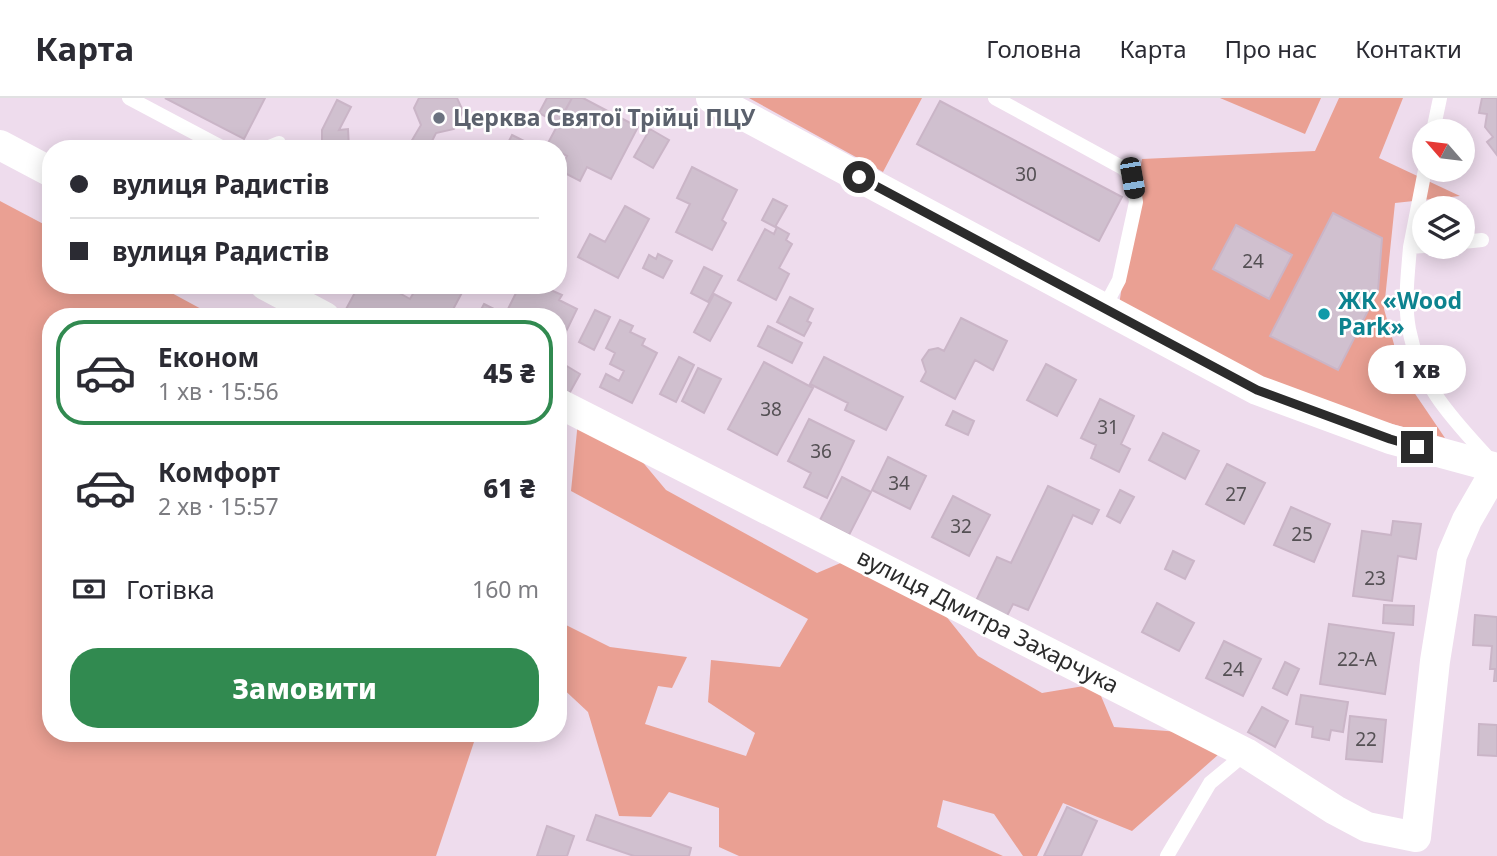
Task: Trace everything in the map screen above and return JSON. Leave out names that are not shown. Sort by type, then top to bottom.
[{"type":"street","points":[[711,98],[1257,390],[1390,439],[1497,468],[1467,520],[1452,555],[1435,661],[1424,846]]},
{"type":"street","points":[[0,145],[42,167]]},
{"type":"street","points":[[282,294],[308,308]]},
{"type":"street","name":"вулиця Дмитра Захарчука","points":[[567,408],[1246,753],[1335,810],[1367,827],[1424,846]]},
{"type":"lane","points":[[129,98],[208,140]]},
{"type":"lane","points":[[995,98],[1123,168],[1132,178],[1136,202],[1119,280],[1104,308]]},
{"type":"lane","points":[[1436,119],[1440,98]]},
{"type":"lane","points":[[1475,241],[1482,240]]},
{"type":"lane","points":[[1416,259],[1408,327],[1421,372],[1443,408],[1497,468]]},
{"type":"lane","points":[[1167,856],[1210,783],[1246,753]]},
{"type":"shaded area","points":[[749,98],[922,98],[883,172]]},
{"type":"shaded area","points":[[1220,98],[1321,98],[1305,134]]},
{"type":"shaded area","points":[[1339,98],[1403,98],[1379,158],[1412,173],[1412,182],[1430,182],[1460,196],[1412,196],[1412,201],[1395,203],[1384,309],[1403,376],[1445,438],[1339,410],[1230,365],[1119,305],[1142,159],[1315,151]]},
{"type":"shaded area","points":[[0,201],[42,223],[42,294],[174,294],[199,308],[42,308],[42,742],[474,742],[436,856],[0,856]]},
{"type":"shaded area","points":[[578,421],[630,447],[666,490],[817,573],[850,559],[937,605],[978,656],[1042,693],[1096,684],[1114,727],[1180,732],[1219,754],[1132,831],[1063,803],[1037,856],[1023,856],[994,814],[943,800],[937,827],[1003,856],[739,856],[719,847],[719,808],[669,792],[651,817],[619,816],[588,712],[567,692],[567,626],[610,647],[687,657],[672,688],[658,686],[645,724],[746,756],[755,733],[708,702],[711,660],[780,667],[808,619],[571,491]]},
{"type":"building","points":[[165,98],[265,98],[244,139]]},
{"type":"building","name":"Церква Святої Трійці ПЦУ","points":[[419,98],[457,98],[463,111],[454,129],[436,133],[432,140],[412,140],[421,125],[414,108]]},
{"type":"building","points":[[547,98],[572,98],[558,123],[539,113]]},
{"type":"building","points":[[572,98],[583,98],[638,127],[611,179],[587,167],[580,181],[567,174],[567,140],[550,140]]},
{"type":"building","points":[[1482,98],[1497,98],[1497,155],[1487,142],[1493,137],[1485,127],[1487,114],[1479,113]]},
{"type":"building","points":[[337,100],[351,107],[339,130],[348,129],[349,140],[322,140],[322,130]]},
{"type":"building","points":[[940,101],[1122,197],[1099,241],[917,144]]},
{"type":"building","points":[[650,129],[669,140],[653,168],[634,157]]},
{"type":"building","points":[[512,135],[522,140],[510,140]]},
{"type":"building","points":[[692,167],[737,190],[722,220],[726,223],[712,250],[676,232],[690,204],[677,198]]},
{"type":"building","points":[[773,199],[787,206],[775,227],[762,220]]},
{"type":"building","points":[[625,206],[649,219],[618,278],[578,257],[590,234],[605,242]]},
{"type":"building","name":"ЖК «Wood Park»","points":[[1333,213],[1382,238],[1378,291],[1338,370],[1270,336]]},
{"type":"building","points":[[1236,225],[1292,255],[1269,299],[1213,269]]},
{"type":"building","points":[[777,227],[789,234],[786,240],[792,244],[779,268],[789,274],[776,300],[738,280],[765,229],[774,234]]},
{"type":"building","points":[[658,254],[672,261],[663,278],[643,268],[649,255],[656,259]]},
{"type":"building","points":[[704,267],[722,276],[708,302],[691,293]]},
{"type":"building","points":[[354,294],[401,294],[410,299],[413,294],[461,294],[454,308],[347,308]]},
{"type":"building","points":[[516,294],[560,294],[562,295],[559,300],[577,309],[567,330],[567,308],[508,308]]},
{"type":"building","points":[[714,294],[731,303],[710,341],[694,332]]},
{"type":"building","points":[[790,297],[813,309],[807,321],[811,323],[804,336],[777,322]]},
{"type":"building","points":[[595,310],[610,317],[594,350],[579,342]]},
{"type":"building","points":[[961,318],[1007,341],[993,370],[975,360],[955,399],[921,381],[926,372],[922,360],[929,350],[938,348],[944,351]]},
{"type":"building","points":[[620,320],[633,326],[630,332],[645,339],[642,345],[657,353],[632,403],[600,387],[606,374],[619,381],[624,371],[610,364],[615,353],[606,348]]},
{"type":"building","points":[[768,326],[802,343],[792,363],[758,346]]},
{"type":"building","points":[[679,357],[694,365],[676,402],[660,394]]},
{"type":"building","points":[[824,357],[903,397],[886,430],[845,410],[848,403],[810,384]]},
{"type":"building","points":[[764,362],[813,388],[777,455],[728,429]]},
{"type":"building","points":[[1046,364],[1076,380],[1057,416],[1027,400]]},
{"type":"building","points":[[567,366],[580,374],[569,394],[567,393]]},
{"type":"building","points":[[698,368],[721,379],[704,413],[682,401]]},
{"type":"building","points":[[1100,399],[1134,416],[1121,444],[1130,449],[1119,472],[1091,458],[1096,445],[1081,438]]},
{"type":"building","points":[[953,411],[974,421],[968,435],[946,425]]},
{"type":"building","points":[[809,419],[854,441],[827,498],[804,487],[811,473],[788,461]]},
{"type":"building","points":[[1163,433],[1199,451],[1185,479],[1149,460]]},
{"type":"building","points":[[888,457],[926,476],[910,509],[872,490]]},
{"type":"building","points":[[1227,464],[1265,483],[1244,524],[1206,504]]},
{"type":"building","points":[[842,477],[871,492],[849,535],[820,520]]},
{"type":"building","points":[[1048,486],[1099,510],[1092,524],[1073,515],[1028,610],[1013,604],[1005,620],[974,605],[997,557],[1011,563]]},
{"type":"building","points":[[1120,490],[1134,497],[1120,523],[1107,516]]},
{"type":"building","points":[[953,496],[990,515],[969,556],[932,537]]},
{"type":"building","points":[[1291,507],[1330,524],[1314,562],[1274,545]]},
{"type":"building","points":[[1393,521],[1421,524],[1416,559],[1398,556],[1392,601],[1353,596],[1362,531],[1391,535]]},
{"type":"building","points":[[1173,551],[1194,561],[1185,579],[1165,569]]},
{"type":"building","points":[[1157,603],[1194,623],[1179,651],[1142,632]]},
{"type":"building","points":[[1384,605],[1414,606],[1413,625],[1383,623]]},
{"type":"building","points":[[1475,615],[1497,617],[1497,681],[1494,681],[1495,669],[1490,669],[1492,646],[1473,645]]},
{"type":"building","points":[[1329,624],[1394,633],[1385,694],[1320,684]]},
{"type":"building","points":[[1224,641],[1261,659],[1243,696],[1206,678]]},
{"type":"building","points":[[1285,662],[1299,669],[1287,695],[1273,688]]},
{"type":"building","points":[[1301,695],[1348,702],[1343,732],[1331,730],[1329,740],[1312,737],[1313,727],[1296,724]]},
{"type":"building","points":[[1262,707],[1288,721],[1275,747],[1248,732]]},
{"type":"building","points":[[1350,716],[1386,720],[1382,762],[1346,759]]},
{"type":"building","points":[[1479,724],[1497,725],[1497,756],[1478,755]]},
{"type":"building","points":[[1067,807],[1097,821],[1081,856],[1044,856]]},
{"type":"building","points":[[596,815],[691,848],[689,856],[634,856],[587,840]]},
{"type":"building","points":[[547,826],[574,836],[567,856],[537,856]]},
{"type":"place","name":"Церква Святої Трійці ПЦУ","points":[[439,118]]},
{"type":"place","name":"ЖК «Wood Park»","points":[[1324,314]]},
{"type":"route","points":[[859,177],[1257,390],[1417,447]]}]
